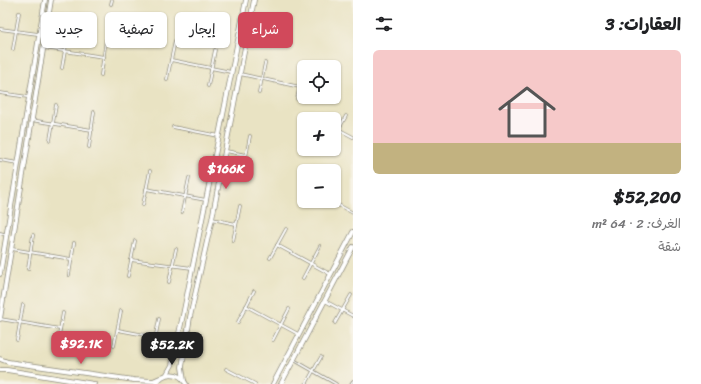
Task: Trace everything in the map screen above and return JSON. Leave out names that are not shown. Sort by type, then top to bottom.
[{"type":"street","points":[[0,274],[45,0]]},
{"type":"street","points":[[49,12],[51,0]]},
{"type":"street","points":[[0,359],[8,362],[134,380],[153,381],[167,374],[171,368],[193,268],[246,0]]},
{"type":"street","points":[[185,382],[182,367],[190,317],[212,219],[254,0]]},
{"type":"street","points":[[0,319],[43,48]]},
{"type":"street","points":[[273,384],[353,232]]},
{"type":"street","points":[[276,378],[282,383],[353,247]]},
{"type":"street","points":[[183,315],[190,317]]},
{"type":"street","points":[[0,370],[94,384]]},
{"type":"street","points":[[167,374],[175,374],[185,382]]},
{"type":"street","points":[[156,384],[160,378]]},
{"type":"lane","points":[[111,4],[112,0]]},
{"type":"lane","points":[[13,49],[19,13]]},
{"type":"lane","points":[[0,29],[39,35]]},
{"type":"lane","points":[[167,79],[175,41]]},
{"type":"lane","points":[[48,48],[104,57]]},
{"type":"lane","points":[[62,68],[66,48]]},
{"type":"lane","points":[[101,75],[105,48]]},
{"type":"lane","points":[[208,86],[215,50]]},
{"type":"lane","points":[[171,60],[232,73]]},
{"type":"lane","points":[[259,93],[265,63]]},
{"type":"lane","points":[[240,74],[297,86]]},
{"type":"lane","points":[[0,93],[28,97]]},
{"type":"lane","points":[[50,140],[56,105]]},
{"type":"lane","points":[[89,147],[94,112]]},
{"type":"lane","points":[[341,125],[346,116]]},
{"type":"lane","points":[[31,120],[92,130]]},
{"type":"lane","points":[[173,126],[220,136]]},
{"type":"lane","points":[[341,131],[353,137]]},
{"type":"lane","points":[[242,172],[250,136]]},
{"type":"lane","points":[[225,151],[246,155]]},
{"type":"lane","points":[[0,160],[18,163]]},
{"type":"lane","points":[[143,205],[150,171]]},
{"type":"lane","points":[[182,212],[189,178]]},
{"type":"lane","points":[[146,189],[207,201]]},
{"type":"lane","points":[[233,241],[240,206]]},
{"type":"lane","points":[[341,207],[353,214]]},
{"type":"lane","points":[[212,219],[236,224]]},
{"type":"lane","points":[[270,258],[286,229]]},
{"type":"lane","points":[[0,233],[7,234]]},
{"type":"lane","points":[[28,269],[33,235]]},
{"type":"lane","points":[[128,276],[135,241]]},
{"type":"lane","points":[[69,276],[74,243]]},
{"type":"lane","points":[[277,245],[331,274]]},
{"type":"lane","points":[[303,278],[320,246]]},
{"type":"lane","points":[[12,249],[71,259]]},
{"type":"lane","points":[[169,282],[176,249]]},
{"type":"lane","points":[[131,260],[193,268]]},
{"type":"lane","points":[[238,322],[254,291]]},
{"type":"lane","points":[[335,323],[351,295]]},
{"type":"lane","points":[[325,301],[353,316]]},
{"type":"lane","points":[[17,340],[23,304]]},
{"type":"lane","points":[[246,306],[299,334]]},
{"type":"lane","points":[[273,340],[289,309]]},
{"type":"lane","points":[[114,346],[122,312]]},
{"type":"lane","points":[[57,348],[62,313]]},
{"type":"lane","points":[[0,319],[60,329]]},
{"type":"lane","points":[[152,355],[159,319]]},
{"type":"lane","points":[[118,330],[177,341]]},
{"type":"lane","points":[[306,384],[321,357]]},
{"type":"lane","points":[[294,360],[336,384]]},
{"type":"lane","points":[[226,370],[255,384]]}]
